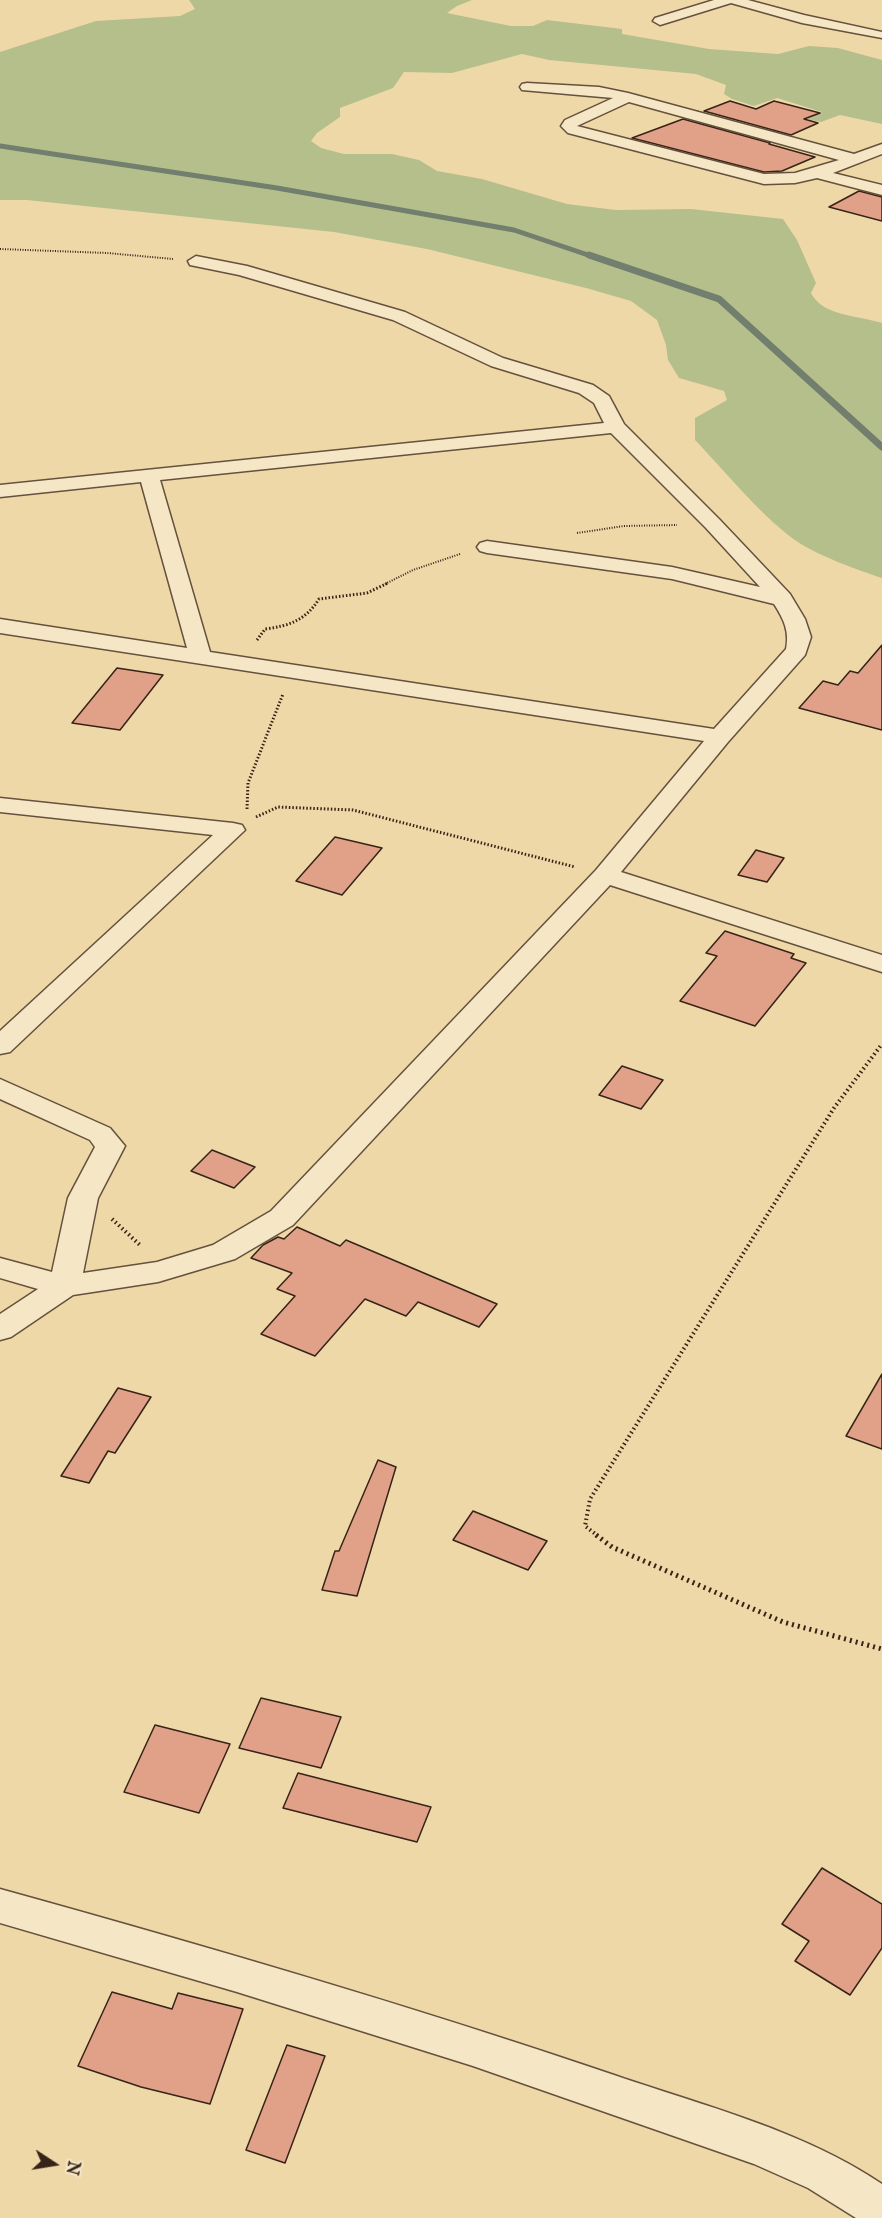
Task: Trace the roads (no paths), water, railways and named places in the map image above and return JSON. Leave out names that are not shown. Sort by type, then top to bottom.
[{"type":"street","points":[[660,21],[727,0]]},
{"type":"street","points":[[734,0],[811,21],[878,35]]},
{"type":"street","points":[[527,87],[599,92],[628,97],[853,159]]},
{"type":"street","points":[[628,97],[570,123],[568,126],[573,130],[764,179],[784,181],[820,174],[882,149]]},
{"type":"street","points":[[820,174],[882,190]]},
{"type":"street","points":[[0,1268],[65,1286],[158,1272],[224,1252],[282,1218],[605,875],[720,737],[797,650],[800,637],[794,619],[782,599],[713,524],[616,427],[602,400],[586,388],[497,362],[399,316],[360,303],[241,270],[196,261]]},
{"type":"street","points":[[0,491],[616,427]]},
{"type":"street","points":[[149,476],[200,656]]},
{"type":"street","points":[[487,547],[651,569],[782,599]]},
{"type":"street","points":[[0,626],[720,737]]},
{"type":"street","points":[[0,805],[233,830],[0,1046]]},
{"type":"street","points":[[605,875],[882,964]]},
{"type":"street","points":[[0,1088],[100,1134],[110,1146],[84,1198],[65,1286],[0,1329]]},
{"type":"street","points":[[0,1906],[144,1946],[524,2063],[798,2160],[863,2195],[882,2210]]},
{"type":"waterway","points":[[0,146],[277,188],[514,230],[594,257]]},
{"type":"waterway","points":[[589,255],[719,299],[882,447]]}]
